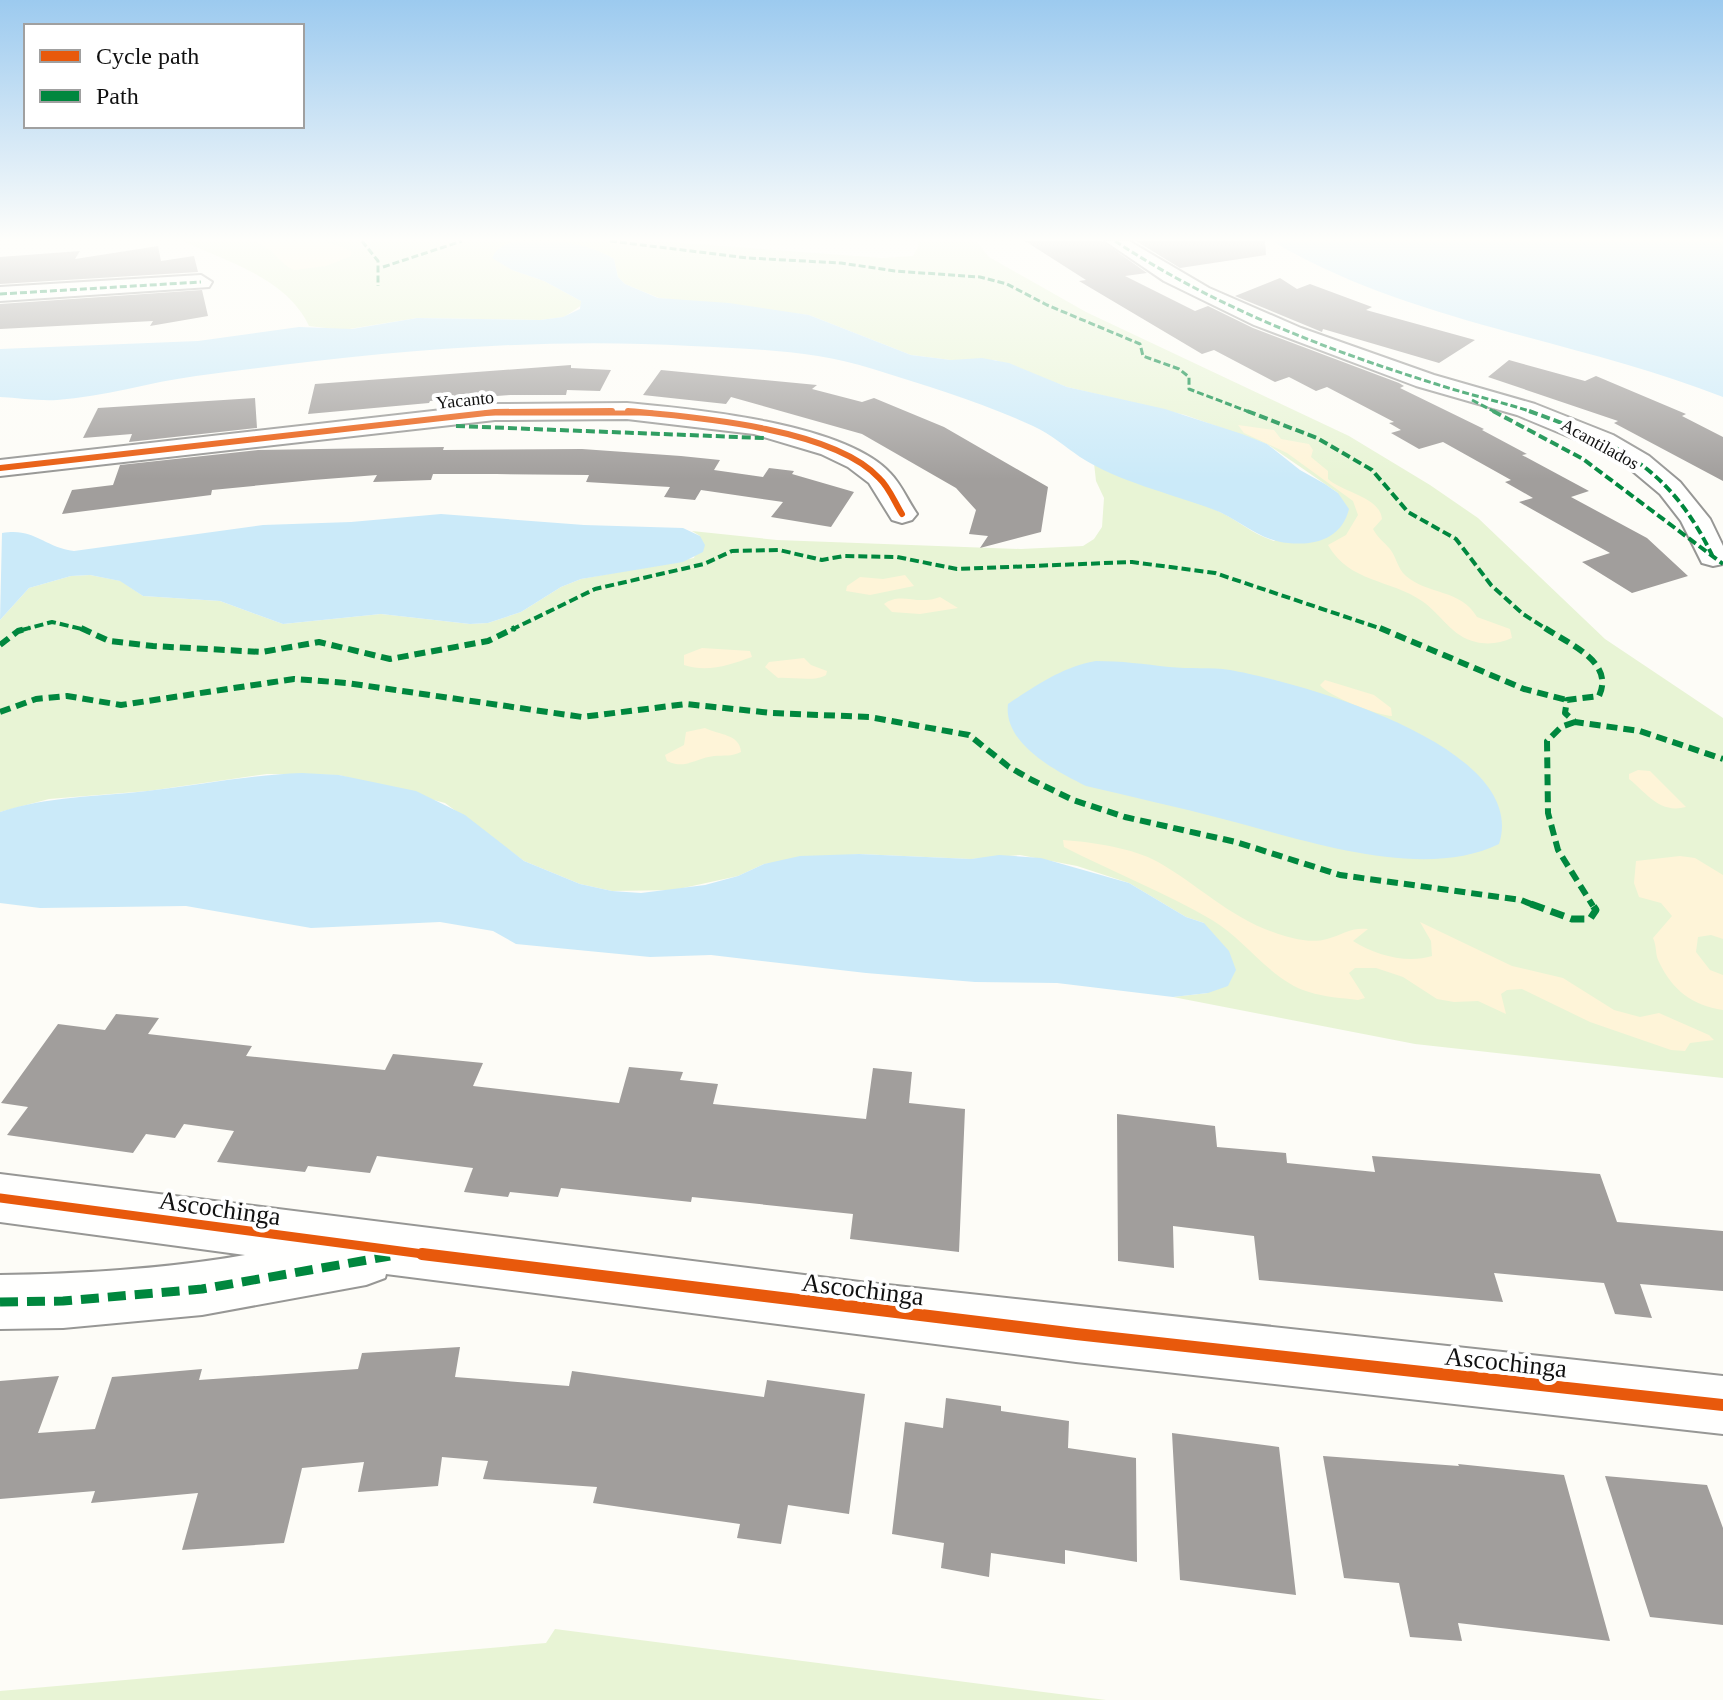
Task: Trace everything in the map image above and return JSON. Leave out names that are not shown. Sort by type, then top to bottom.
[{"type":"street","name":"Acantilados","points":[[1264,320],[1447,388],[1546,415],[1620,452],[1650,472],[1681,500],[1718,560]]},
{"type":"street","name":"Acantilados","points":[[1447,388],[1522,424],[1583,459],[1718,560]]},
{"type":"street","name":"Yacanto","points":[[0,468],[381,426],[622,421],[800,440],[845,454],[880,478],[902,514]]},
{"type":"street","points":[[1583,459],[1620,452]]},
{"type":"street","name":"Ascochinga","points":[[0,1198],[405,1253],[1262,1358],[1723,1405]]},
{"type":"street","name":"Ascochinga","points":[[0,1302],[63,1301],[202,1289],[405,1253]]},
{"type":"green space","points":[[306,320],[403,320],[343,330],[309,326]]},
{"type":"green space","points":[[823,320],[1104,320],[1349,436],[1430,485],[1478,518],[1605,639],[1723,718],[1723,1078],[1415,1044],[1173,997],[1208,993],[1204,923],[1186,917],[1129,883],[1077,866],[1020,855],[971,859],[859,854],[764,864],[738,876],[674,890],[612,891],[580,884],[524,861],[445,803],[339,775],[267,774],[148,791],[49,799],[0,812],[0,620],[29,588],[71,576],[90,575],[121,581],[143,596],[220,601],[283,624],[381,614],[470,624],[488,623],[521,612],[561,587],[581,579],[694,558],[700,536],[692,531],[777,540],[1021,549],[1083,546],[1094,539],[1102,527],[1104,498],[1096,481],[1094,463],[1218,511],[1274,541],[1338,493],[1267,444],[1185,415],[1067,387],[995,360],[951,360],[911,355]]},
{"type":"green space","points":[[555,1629],[1106,1700],[0,1700],[0,1691],[546,1643]]},
{"type":"sand","points":[[1238,425],[1274,430],[1281,439],[1309,444],[1313,450],[1311,457],[1328,471],[1328,479],[1375,505],[1382,519],[1373,529],[1390,549],[1406,576],[1462,601],[1477,617],[1510,629],[1512,638],[1490,643],[1468,639],[1453,630],[1422,601],[1347,567],[1328,545],[1346,535],[1358,515],[1353,501],[1287,453],[1244,433]]},
{"type":"sand","points":[[905,575],[914,586],[870,595],[846,591],[847,586],[860,577],[883,579]]},
{"type":"sand","points":[[940,597],[958,608],[920,614],[892,612],[884,604],[897,599]]},
{"type":"sand","points":[[702,648],[750,651],[752,657],[710,668],[684,665],[684,655]]},
{"type":"sand","points":[[804,658],[811,665],[827,671],[826,675],[810,679],[778,678],[765,667],[769,662]]},
{"type":"sand","points":[[1325,680],[1374,695],[1391,708],[1392,716],[1343,700],[1320,685]]},
{"type":"sand","points":[[705,728],[733,738],[741,752],[685,764],[667,761],[665,755],[684,745],[686,732]]},
{"type":"sand","points":[[1638,770],[1650,771],[1686,807],[1668,808],[1654,801],[1629,779],[1629,774]]},
{"type":"sand","points":[[1063,840],[1112,846],[1148,857],[1258,926],[1307,941],[1368,929],[1353,941],[1391,957],[1412,959],[1432,956],[1431,941],[1420,922],[1512,966],[1563,978],[1614,1010],[1640,1017],[1659,1013],[1714,1040],[1690,1043],[1685,1051],[1671,1050],[1590,1022],[1522,989],[1507,990],[1501,994],[1506,1014],[1478,1001],[1437,999],[1403,977],[1376,968],[1355,968],[1349,973],[1365,998],[1358,1000],[1309,992],[1283,979],[1212,920],[1064,847]]},
{"type":"sand","points":[[1680,856],[1695,858],[1723,875],[1723,939],[1711,935],[1698,937],[1696,952],[1710,970],[1723,975],[1723,1010],[1685,995],[1664,972],[1653,938],[1672,916],[1661,903],[1639,897],[1634,883],[1636,861]]},
{"type":"water","points":[[403,320],[823,320],[911,355],[951,360],[982,358],[1009,363],[1067,387],[1165,409],[1242,434],[1267,444],[1300,470],[1338,493],[1349,509],[1340,527],[1326,538],[1308,543],[1277,541],[1212,509],[1095,466],[1040,429],[974,402],[851,363],[806,354],[760,350],[629,344],[505,345],[381,354],[196,376],[57,400],[0,397],[0,349],[198,341],[299,327],[352,329]]},
{"type":"water","points":[[1468,320],[1723,320],[1723,397],[1667,377]]},
{"type":"water","points":[[441,514],[584,525],[683,528],[700,536],[705,545],[703,552],[683,562],[581,579],[561,587],[521,612],[488,623],[470,624],[381,614],[283,624],[220,601],[143,596],[120,581],[90,575],[71,576],[29,588],[0,620],[2,533],[31,535],[74,551],[263,525],[351,522]]},
{"type":"water","points":[[1096,661],[1230,670],[1305,688],[1402,725],[1446,749],[1480,777],[1499,809],[1499,844],[1468,855],[1434,859],[1362,853],[1086,786],[1047,764],[1023,744],[1014,732],[1008,704],[1061,672]]},
{"type":"water","points":[[302,773],[339,775],[416,791],[465,815],[524,861],[580,884],[612,891],[641,893],[705,885],[738,876],[764,864],[800,856],[859,854],[971,859],[999,855],[1041,858],[1129,883],[1186,917],[1204,923],[1229,951],[1236,970],[1228,986],[1208,993],[1173,997],[1057,983],[975,982],[866,973],[711,955],[650,957],[516,944],[493,931],[440,922],[311,928],[186,906],[40,908],[0,903],[0,812],[54,800]]},
{"type":"building","points":[[0,320],[183,320],[150,326],[153,321],[0,329]]},
{"type":"building","points":[[1145,320],[1237,320],[1399,383],[1404,386],[1400,388],[1484,429],[1527,454],[1522,455],[1589,491],[1571,497],[1647,538],[1688,576],[1632,593],[1582,562],[1610,553],[1519,502],[1533,498],[1505,482],[1511,480],[1443,442],[1419,449],[1391,433],[1401,430],[1389,423],[1394,422],[1327,387],[1316,391],[1289,377],[1275,382],[1214,350],[1202,354]]},
{"type":"building","points":[[1294,320],[1404,320],[1475,340],[1439,363],[1323,329],[1322,332]]},
{"type":"building","points":[[1509,360],[1585,381],[1596,376],[1686,414],[1682,416],[1723,437],[1723,481],[1614,423],[1618,421],[1488,377]]},
{"type":"building","points":[[571,365],[571,368],[611,370],[600,391],[567,390],[566,395],[510,395],[308,414],[315,384]]},
{"type":"building","points":[[661,370],[817,385],[812,389],[862,402],[874,398],[944,427],[1048,487],[1041,532],[980,548],[988,536],[969,534],[976,510],[956,488],[862,434],[731,397],[726,404],[643,395]]},
{"type":"building","points":[[255,398],[257,428],[129,442],[132,434],[83,438],[98,408]]},
{"type":"building","points":[[444,447],[443,450],[582,449],[720,460],[714,470],[763,477],[769,468],[794,471],[792,474],[854,492],[831,527],[771,517],[783,502],[701,490],[695,500],[664,497],[670,487],[586,482],[589,475],[433,474],[431,480],[373,482],[377,475],[212,490],[211,495],[62,514],[72,490],[113,485],[120,465],[258,450]]},
{"type":"building","points":[[116,1014],[159,1018],[148,1034],[252,1046],[246,1056],[385,1070],[393,1054],[483,1063],[473,1086],[619,1103],[629,1067],[683,1072],[680,1080],[718,1084],[713,1104],[866,1119],[873,1068],[912,1072],[909,1103],[965,1109],[959,1252],[850,1239],[853,1214],[692,1197],[691,1202],[561,1188],[558,1197],[510,1192],[508,1197],[464,1192],[473,1168],[377,1156],[370,1173],[308,1166],[305,1172],[217,1162],[234,1131],[184,1124],[175,1138],[146,1134],[133,1153],[7,1135],[28,1107],[1,1103],[58,1024],[105,1030]]},
{"type":"building","points":[[1117,1114],[1215,1126],[1217,1147],[1286,1153],[1287,1163],[1375,1172],[1372,1156],[1600,1174],[1617,1222],[1723,1231],[1723,1291],[1640,1284],[1652,1318],[1615,1314],[1604,1283],[1494,1273],[1503,1302],[1259,1280],[1254,1236],[1173,1226],[1174,1268],[1118,1261]]},
{"type":"building","points":[[460,1347],[455,1377],[569,1386],[572,1371],[764,1397],[767,1380],[865,1394],[849,1514],[788,1505],[781,1544],[737,1538],[740,1524],[593,1503],[597,1487],[483,1479],[488,1461],[442,1457],[438,1486],[358,1492],[364,1462],[302,1468],[284,1543],[182,1550],[198,1493],[91,1503],[95,1491],[0,1499],[0,1381],[59,1376],[38,1433],[95,1429],[112,1377],[202,1369],[199,1380],[358,1369],[362,1353]]},
{"type":"building","points":[[946,1398],[1001,1406],[1001,1411],[1069,1421],[1068,1448],[1136,1458],[1137,1562],[1065,1550],[1065,1564],[991,1553],[989,1577],[941,1568],[944,1543],[892,1534],[905,1422],[943,1428]]},
{"type":"building","points":[[1172,1433],[1279,1447],[1296,1595],[1180,1580]]},
{"type":"building","points":[[1323,1456],[1458,1464],[1564,1475],[1610,1641],[1458,1623],[1462,1641],[1410,1637],[1399,1583],[1344,1578]]},
{"type":"building","points":[[1605,1476],[1707,1485],[1723,1528],[1723,1625],[1650,1617]]},
{"type":"marked path","points":[[1084,320],[1140,344],[1143,356],[1179,369],[1189,377],[1189,389],[1317,438],[1372,470],[1408,512],[1456,539],[1491,585],[1523,614],[1585,654],[1603,673],[1605,683],[1599,696],[1567,700],[1565,713],[1575,722],[1640,731],[1723,759]]},
{"type":"marked path","points":[[1261,320],[1425,381],[1566,424],[1604,441],[1639,462],[1670,488],[1695,519],[1713,557]]},
{"type":"marked path","points":[[1472,400],[1583,459],[1723,564]]},
{"type":"marked path","points":[[456,426],[764,438]]},
{"type":"marked path","points":[[0,645],[18,631],[52,622],[77,626],[109,641],[153,646],[262,652],[319,642],[390,659],[488,641],[595,589],[704,564],[732,551],[779,550],[822,560],[844,556],[897,557],[957,569],[1132,562],[1215,573],[1368,623],[1524,689],[1567,700]]},
{"type":"marked path","points":[[0,712],[36,699],[67,696],[121,705],[294,679],[347,683],[582,717],[686,704],[772,713],[869,717],[969,735],[1009,767],[1032,780],[1073,800],[1125,817],[1236,842],[1340,875],[1521,900],[1572,919],[1590,919],[1596,910],[1558,850],[1548,813],[1547,741],[1561,727],[1575,722]]},
{"type":"marked path","points":[[0,1302],[63,1301],[202,1289],[390,1256]]},
{"type":"cycle path","points":[[0,468],[495,412],[627,411],[757,427],[831,448],[858,461],[880,478],[902,514]]},
{"type":"cycle path","points":[[0,1198],[860,1309],[1723,1405]]}]
